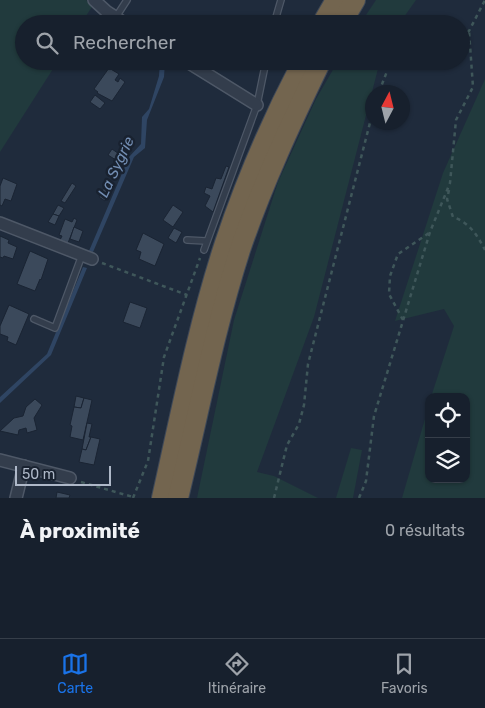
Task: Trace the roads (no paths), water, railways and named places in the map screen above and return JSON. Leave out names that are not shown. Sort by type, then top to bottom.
[{"type":"highway","points":[[327,15],[336,0]]},
{"type":"highway","points":[[346,15],[355,0]]},
{"type":"highway","points":[[162,498],[204,317],[225,244],[260,152],[299,70]]},
{"type":"highway","points":[[178,498],[225,303],[240,250],[265,180],[317,70]]},
{"type":"street","points":[[94,0],[113,15]]},
{"type":"street","points":[[201,70],[257,105]]},
{"type":"street","points":[[0,223],[87,257]]},
{"type":"street","points":[[0,460],[70,478]]},
{"type":"street","points":[[16,498],[24,466]]},
{"type":"lane","points":[[122,15],[126,0]]},
{"type":"lane","points":[[277,15],[281,0]]},
{"type":"lane","points":[[202,252],[257,105],[264,70]]},
{"type":"lane","points":[[187,240],[206,241]]},
{"type":"lane","points":[[34,319],[55,328],[87,257]]},
{"type":"water","points":[[159,70],[164,70],[164,77],[147,120],[145,148],[134,157],[93,252],[89,251],[129,157],[141,144],[142,117],[149,109]]},
{"type":"water","points":[[83,267],[87,268],[51,355],[0,403],[0,397],[47,354]]},
{"type":"water label","name":"La Sygrie","points":[[116,167]]}]
